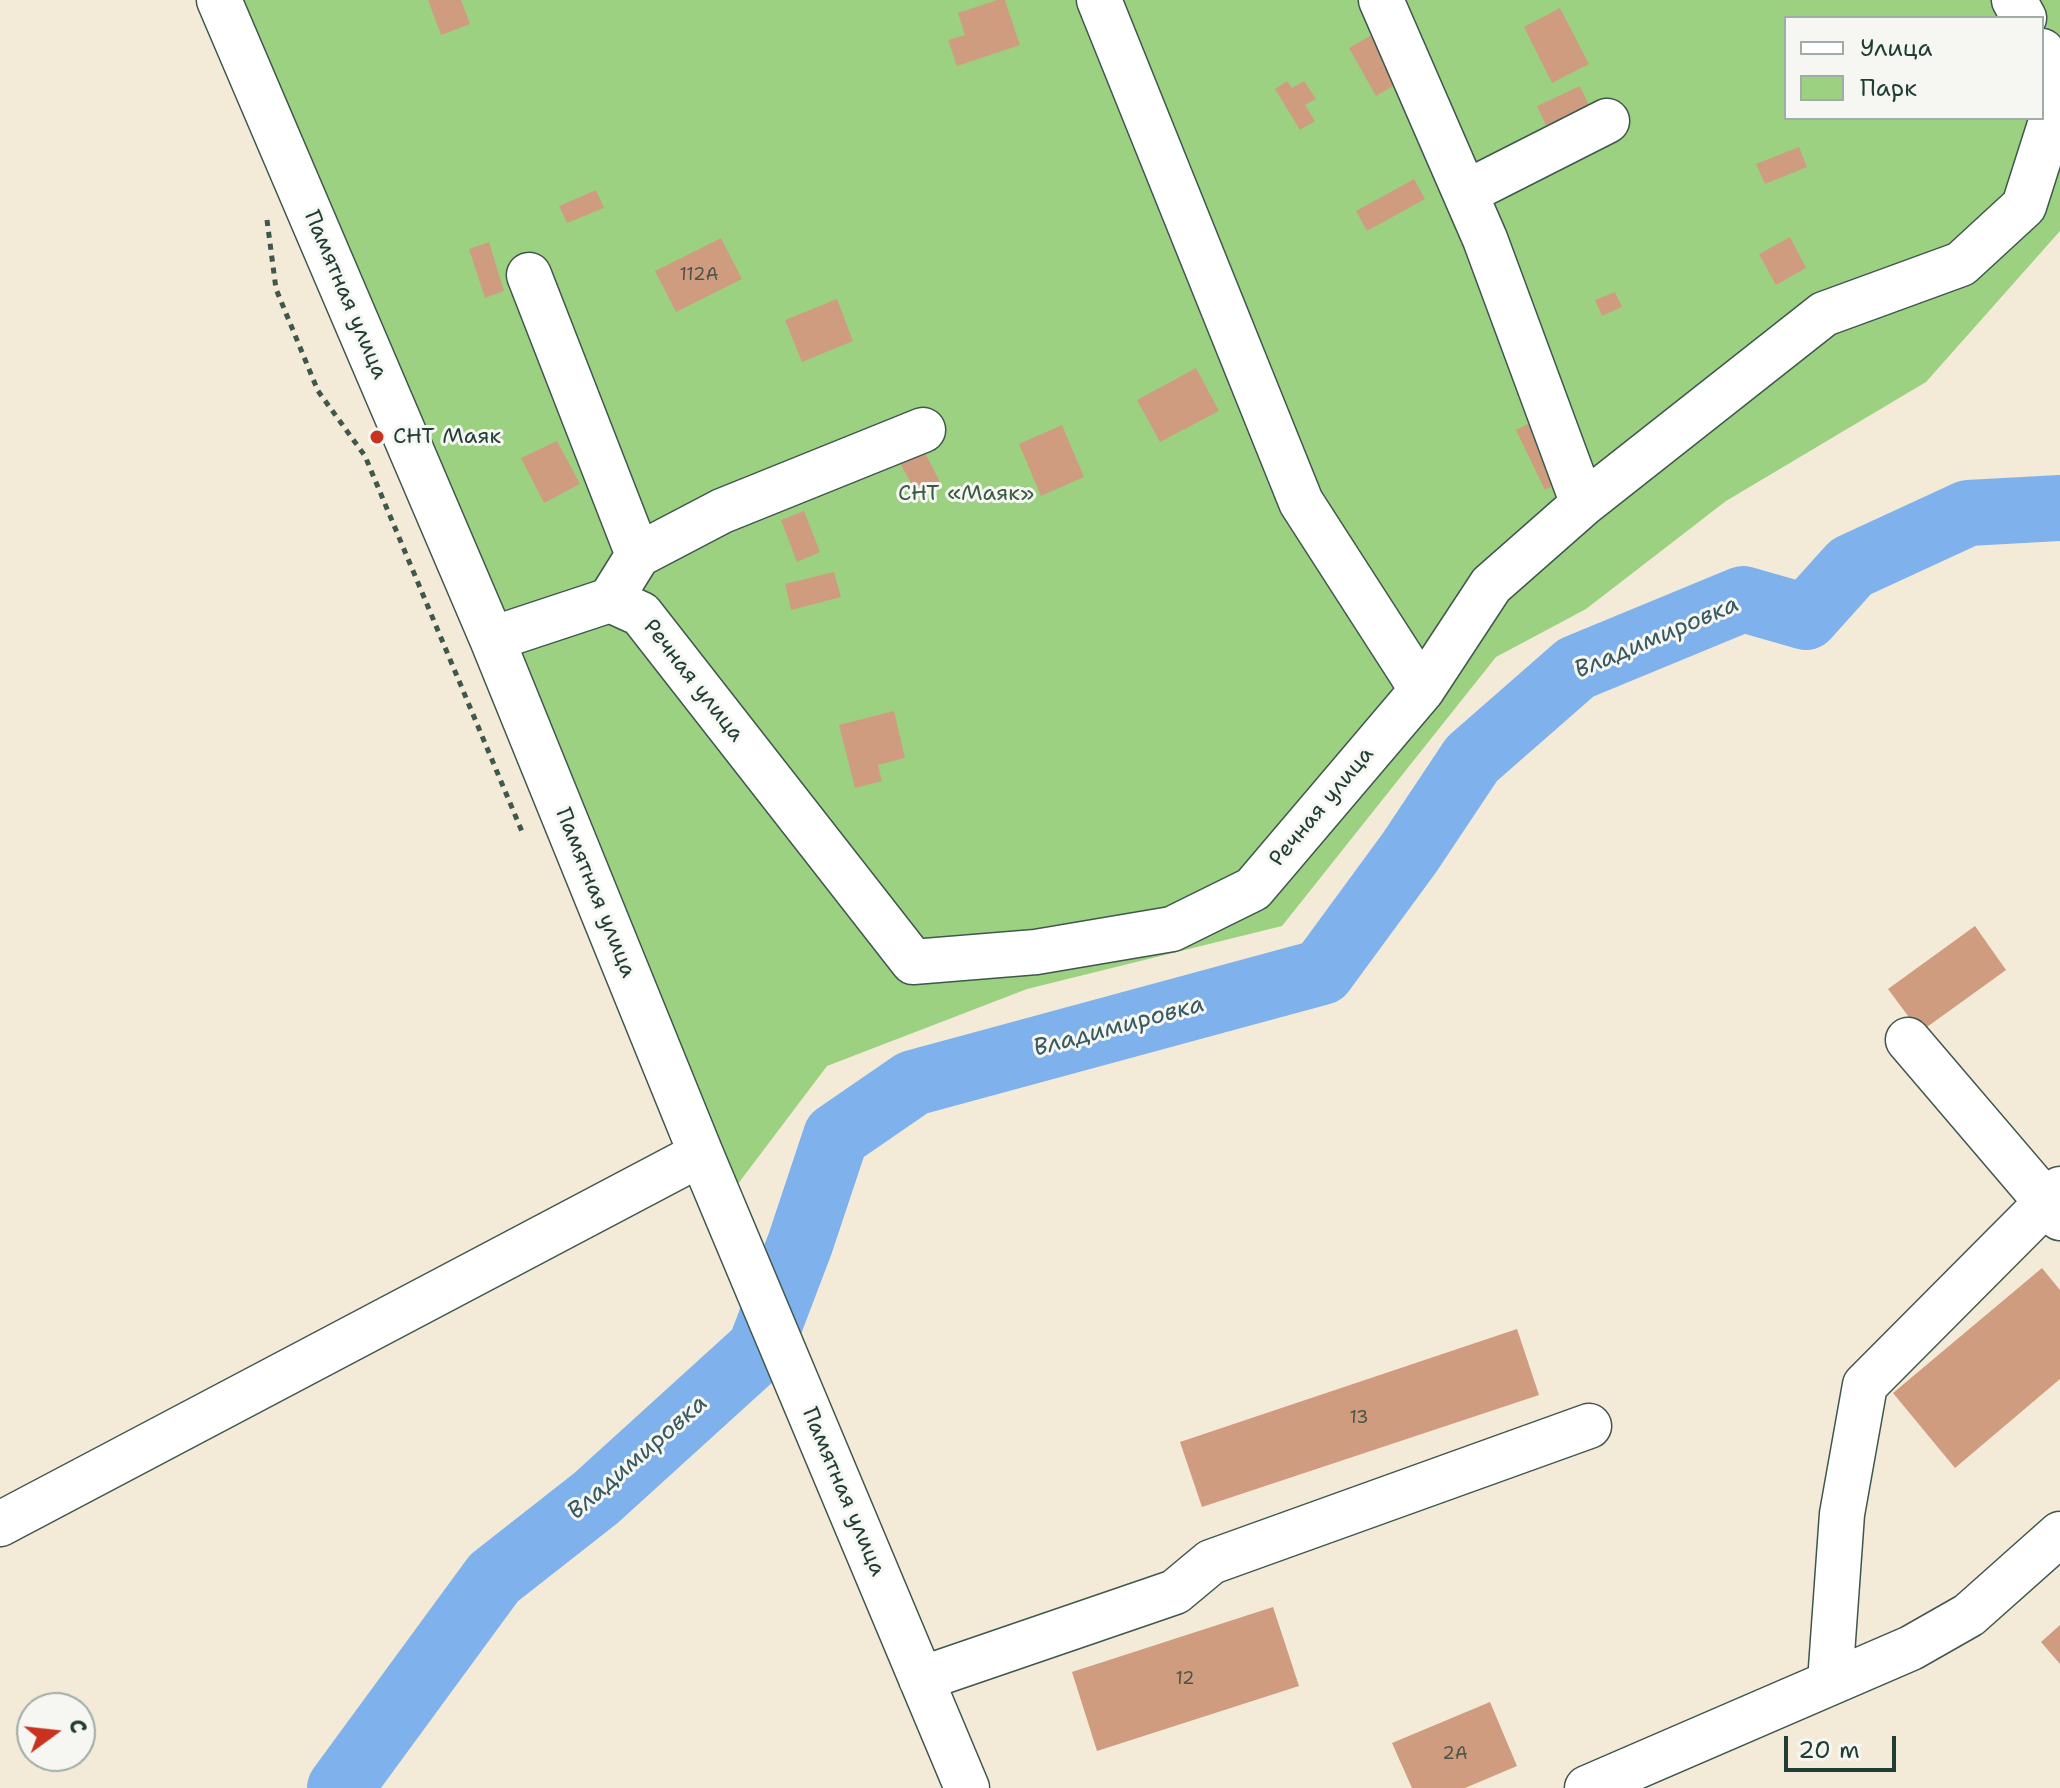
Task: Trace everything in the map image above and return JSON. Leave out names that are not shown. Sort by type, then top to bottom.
[{"type":"street","name":"Памятная улица","points":[[219,0],[492,639],[701,1154],[967,1788]]},
{"type":"street","points":[[1099,0],[1170,183],[1301,502],[1422,690]]},
{"type":"street","points":[[1381,0],[1485,239],[1583,504]]},
{"type":"street","points":[[2044,55],[2060,85]]},
{"type":"street","name":"Речная улица","points":[[610,600],[641,614],[913,962],[1036,952],[1172,929],[1253,889],[1422,690],[1491,585],[1583,504],[1824,314],[1961,264],[2024,206],[2060,93]]},
{"type":"street","points":[[1465,193],[1607,121]]},
{"type":"street","points":[[529,275],[638,555]]},
{"type":"street","points":[[492,639],[610,600],[638,555],[722,511],[923,430]]},
{"type":"street","points":[[1830,1682],[1842,1514],[1865,1385],[2055,1203],[1908,1040]]},
{"type":"street","points":[[0,1524],[701,1154]]},
{"type":"street","points":[[921,1679],[1175,1592],[1211,1562],[1589,1426]]},
{"type":"street","points":[[1587,1788],[1911,1648],[1969,1615],[2060,1534]]},
{"type":"path","points":[[266,214],[276,289],[318,391],[365,456],[524,834]]},
{"type":"green space","name":"СНТ «Маяк»","points":[[219,0],[2060,0],[2060,231],[1926,382],[1726,501],[1586,609],[1496,657],[1282,926],[1027,989],[827,1066],[722,1205]]},
{"type":"building","points":[[428,0],[461,0],[470,24],[441,35]]},
{"type":"building","points":[[1005,0],[1020,45],[957,66],[948,40],[965,35],[958,13]]},
{"type":"building","points":[[1560,8],[1589,64],[1552,83],[1524,27]]},
{"type":"building","points":[[1381,30],[1407,78],[1376,96],[1349,48]]},
{"type":"building","points":[[1287,81],[1292,88],[1304,81],[1316,99],[1305,105],[1315,121],[1300,130],[1275,89]]},
{"type":"building","points":[[1580,86],[1592,112],[1549,132],[1537,106]]},
{"type":"building","points":[[1799,147],[1807,167],[1765,184],[1756,164]]},
{"type":"building","points":[[1414,179],[1425,199],[1367,231],[1356,211]]},
{"type":"building","points":[[596,190],[604,208],[567,223],[559,206]]},
{"type":"building","points":[[1790,237],[1806,268],[1776,285],[1759,254]]},
{"type":"building","points":[[721,238],[742,279],[676,312],[655,271]]},
{"type":"building","points":[[489,242],[504,291],[485,298],[469,249]]},
{"type":"building","points":[[1615,292],[1622,307],[1602,316],[1595,300]]},
{"type":"building","points":[[837,299],[853,341],[802,362],[785,320]]},
{"type":"building","points":[[1196,368],[1219,411],[1160,442],[1137,400]]},
{"type":"building","points":[[1530,423],[1558,483],[1545,490],[1516,430]]},
{"type":"building","points":[[1062,425],[1084,477],[1041,496],[1019,444]]},
{"type":"building","points":[[557,441],[580,484],[544,503],[521,458]]},
{"type":"building","points":[[923,449],[941,484],[918,496],[899,461]]},
{"type":"building","points":[[804,511],[820,552],[797,562],[781,520]]},
{"type":"building","points":[[834,572],[841,597],[791,610],[785,584]]},
{"type":"building","points":[[894,711],[905,758],[878,765],[882,781],[855,788],[839,725]]},
{"type":"building","points":[[1975,926],[2006,970],[1920,1032],[1888,989]]},
{"type":"building","points":[[2042,1268],[2060,1290],[2060,1379],[1955,1468],[1893,1393]]},
{"type":"building","points":[[1517,1329],[1539,1395],[1202,1507],[1180,1442]]},
{"type":"building","points":[[1273,1607],[1299,1686],[1097,1751],[1072,1672]]},
{"type":"building","points":[[2060,1625],[2060,1664],[2041,1642]]},
{"type":"building","points":[[1490,1702],[1517,1766],[1465,1788],[1412,1788],[1392,1743]]},
{"type":"waterway","name":"Владимировка","points":[[340,1788],[494,1578],[596,1498],[760,1349],[836,1136],[913,1083],[1322,972],[1410,852],[1472,759],[1576,668],[1743,599],[1806,617],[1851,567],[1968,513],[2060,508]]},
{"type":"place","name":"СНТ Маяк","points":[[377,437]]}]
